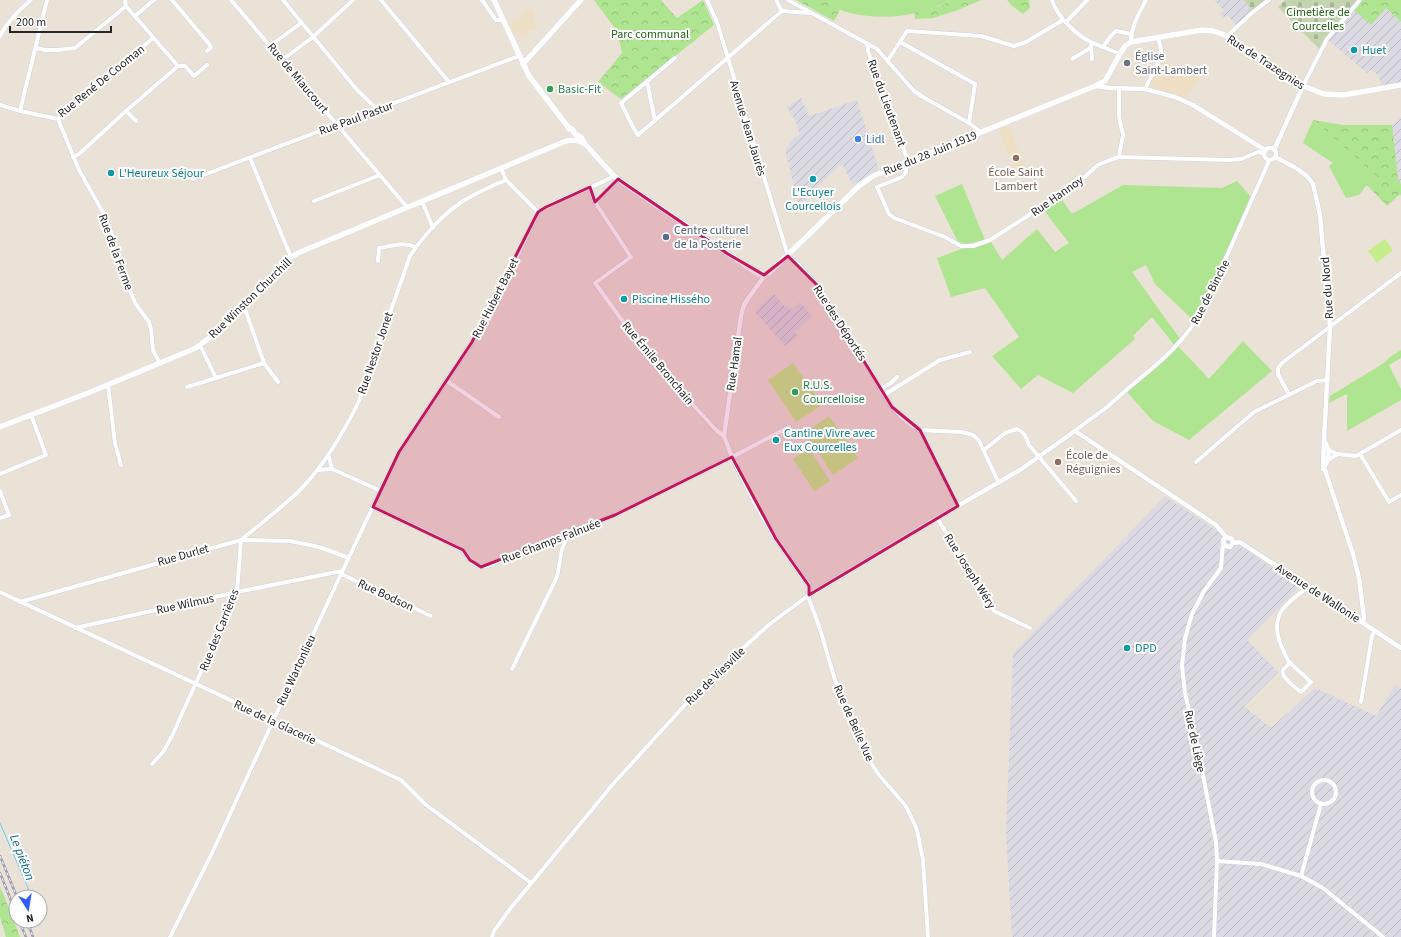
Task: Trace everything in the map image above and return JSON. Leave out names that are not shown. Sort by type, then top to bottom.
[{"type":"main road","points":[[494,0],[529,76],[568,126],[572,129],[574,136],[581,137],[585,144],[616,177],[758,274],[764,275]]},
{"type":"main road","points":[[523,64],[581,0]]},
{"type":"main road","name":"Rue de Trazegnies","points":[[1131,42],[1202,30],[1214,31],[1227,36],[1303,86],[1324,94],[1344,94],[1401,85]]},
{"type":"main road","points":[[1095,86],[1105,80],[1125,46],[1131,42]]},
{"type":"main road","name":"Rue du 28 Juin 1919","points":[[764,275],[769,273],[788,256],[860,185],[876,175],[1095,86]]},
{"type":"main road","name":"Rue Winston Churchill","points":[[0,427],[160,364],[200,345],[221,329],[285,261],[291,257],[566,141],[571,141],[574,136]]},
{"type":"street","points":[[0,36],[4,28],[21,8],[31,0]]},
{"type":"street","points":[[20,112],[48,0]]},
{"type":"street","points":[[125,0],[126,6],[178,66]]},
{"type":"street","points":[[135,16],[154,0]]},
{"type":"street","points":[[172,0],[210,45],[211,48],[207,51]]},
{"type":"street","name":"Rue de Miaucourt","points":[[231,0],[407,207]]},
{"type":"street","points":[[282,0],[358,92],[378,110]]},
{"type":"street","points":[[282,60],[313,37],[352,0]]},
{"type":"street","points":[[380,0],[449,82]]},
{"type":"street","points":[[482,0],[496,20],[503,20]]},
{"type":"street","name":"Avenue Jean Jaurès","points":[[707,0],[717,22],[788,256]]},
{"type":"street","points":[[776,0],[782,11]]},
{"type":"street","points":[[788,0],[877,49],[914,91],[969,123],[981,132]]},
{"type":"street","points":[[1052,0],[1056,10],[1064,21],[1092,44],[1120,54]]},
{"type":"street","points":[[888,60],[907,31],[981,36],[1014,46],[1026,42],[1064,21],[1087,0]]},
{"type":"street","points":[[1131,42],[1131,34],[1137,15],[1146,0]]},
{"type":"street","points":[[1227,36],[1253,12],[1269,0]]},
{"type":"street","points":[[1265,152],[1264,156],[1270,161],[1276,157],[1274,150],[1303,86],[1327,39],[1360,0]]},
{"type":"street","points":[[36,48],[44,50],[75,48],[126,6]]},
{"type":"street","points":[[675,58],[621,103],[638,135],[782,11],[813,14]]},
{"type":"street","points":[[270,46],[301,23]]},
{"type":"street","points":[[1103,47],[1110,37],[1116,32],[1131,34]]},
{"type":"street","points":[[1145,89],[1161,56],[1158,37]]},
{"type":"street","name":"Rue René De Cooman","points":[[0,106],[20,112],[58,119],[153,38]]},
{"type":"street","points":[[900,42],[975,84],[969,123]]},
{"type":"street","name":"Rue du Lieutenant","points":[[867,43],[868,51],[908,158],[908,162]]},
{"type":"street","points":[[1072,59],[1092,44]]},
{"type":"street","points":[[1092,44],[1092,59]]},
{"type":"street","name":"Rue Paul Pastur","points":[[193,179],[519,56]]},
{"type":"street","points":[[73,157],[97,138],[104,130],[178,66],[185,66],[194,76],[207,65]]},
{"type":"street","points":[[647,81],[655,120]]},
{"type":"street","points":[[1095,86],[1145,89],[1185,101],[1265,152]]},
{"type":"street","points":[[1119,88],[1120,117],[1123,135],[1119,158]]},
{"type":"street","points":[[126,111],[136,121]]},
{"type":"street","name":"Rue de la Ferme","points":[[58,119],[73,157],[105,216],[111,232],[113,247],[135,303],[149,322],[153,350],[160,364]]},
{"type":"street","points":[[1265,152],[1269,149],[1274,150]]},
{"type":"street","name":"Rue Hannoy","points":[[908,162],[906,172],[902,176],[877,187],[889,214],[894,218],[945,237],[961,246],[973,246],[990,240],[1073,187],[1098,165],[1110,160],[1119,158],[1228,160],[1242,159],[1258,152],[1265,152]]},
{"type":"street","name":"Rue du Nord","points":[[1276,157],[1307,176],[1312,184],[1320,215],[1323,233],[1330,327],[1323,469],[1350,546],[1359,578],[1364,618],[1362,622]]},
{"type":"street","points":[[250,158],[291,257]]},
{"type":"street","name":"Rue de Binche","points":[[999,482],[1040,456],[1107,407],[1163,360],[1182,340],[1198,318],[1216,282],[1270,161]]},
{"type":"street","points":[[501,168],[506,180],[538,212],[564,198],[616,177]]},
{"type":"street","points":[[314,201],[380,175]]},
{"type":"street","points":[[595,202],[616,177]]},
{"type":"street","name":"Rue Nestor Jonet","points":[[318,470],[329,457],[359,401],[410,256],[416,247],[449,211],[460,203],[506,180]]},
{"type":"street","points":[[590,187],[595,202]]},
{"type":"street","points":[[422,201],[433,228]]},
{"type":"street","name":"Rue Émile Bronchain","points":[[595,202],[631,257],[595,282],[645,352],[717,431],[724,436]]},
{"type":"street","name":"Rue Hubert Bayet","points":[[381,491],[400,452],[472,342],[502,289],[538,212]]},
{"type":"street","points":[[378,261],[380,248],[399,244],[416,247]]},
{"type":"street","name":"Rue des Déportés","points":[[788,256],[798,264],[818,286],[892,407],[912,426],[920,430]]},
{"type":"street","points":[[1289,395],[1278,374],[1278,368],[1282,363],[1401,272]]},
{"type":"street","name":"Rue Hamal","points":[[764,275],[747,301],[741,316],[724,436],[732,457],[755,503],[776,539],[809,586],[809,595]]},
{"type":"street","points":[[244,306],[264,363],[278,382]]},
{"type":"street","points":[[200,345],[216,378]]},
{"type":"street","points":[[884,395],[940,360],[970,352]]},
{"type":"street","points":[[187,387],[264,363]]},
{"type":"street","points":[[881,389],[897,377]]},
{"type":"street","points":[[1196,462],[1254,412],[1317,381],[1328,380]]},
{"type":"street","points":[[446,381],[499,417]]},
{"type":"street","points":[[108,385],[115,443],[121,465]]},
{"type":"street","points":[[0,474],[46,455],[31,415]]},
{"type":"street","points":[[732,457],[790,427]]},
{"type":"street","points":[[984,450],[1005,433],[1017,429],[1021,431],[1027,438],[1029,445],[1040,456],[1076,501]]},
{"type":"street","points":[[958,506],[920,430],[961,432],[973,435],[979,441],[984,450],[999,482]]},
{"type":"street","points":[[1329,450],[1338,454],[1356,456],[1401,430]]},
{"type":"street","points":[[1075,431],[1216,525],[1226,537],[1231,538],[1233,543],[1231,546],[1225,546],[1223,543],[1226,537]]},
{"type":"street","points":[[1323,469],[1328,460],[1329,450],[1324,440]]},
{"type":"street","points":[[1328,460],[1323,455],[1329,450]]},
{"type":"street","points":[[1328,460],[1338,454]]},
{"type":"street","points":[[1360,454],[1389,502],[1401,496]]},
{"type":"street","points":[[329,457],[332,469]]},
{"type":"street","name":"Rue Champs Falnuée","points":[[373,506],[463,550],[470,560],[481,567],[615,516],[732,457]]},
{"type":"street","points":[[241,540],[298,492],[318,470],[332,469],[381,491]]},
{"type":"street","name":"Rue de Viesville","points":[[492,937],[531,882],[613,784],[704,685],[733,657],[771,624],[809,595],[999,482]]},
{"type":"street","points":[[0,491],[9,515],[0,518]]},
{"type":"street","name":"Rue Wartonlieu","points":[[170,937],[212,853],[272,721],[381,491]]},
{"type":"street","name":"Rue Joseph Wéry","points":[[937,518],[994,611],[1030,628]]},
{"type":"street","points":[[512,669],[557,577],[562,549],[568,535]]},
{"type":"street","name":"Rue Durlet","points":[[20,602],[241,540],[290,541],[319,547],[349,558]]},
{"type":"street","name":"Rue des Carrières","points":[[152,764],[163,752],[172,736],[237,592],[241,540]]},
{"type":"street","name":"Avenue de Wallonie","points":[[1233,543],[1240,542],[1401,648]]},
{"type":"street","name":"Rue de Liège","points":[[1214,937],[1217,861],[1216,842],[1198,750],[1185,694],[1182,666],[1185,638],[1192,614],[1204,591],[1221,568],[1223,543]]},
{"type":"street","name":"Rue de Liège","points":[[1223,553],[1228,547]]},
{"type":"street","name":"Rue Wilmus","points":[[75,628],[237,592],[342,573]]},
{"type":"street","name":"Rue Bodson","points":[[342,573],[431,616]]},
{"type":"street","points":[[1290,663],[1283,670],[1283,674],[1285,678],[1301,692],[1310,682],[1290,663],[1286,657],[1276,627],[1280,612],[1288,602],[1308,587]]},
{"type":"street","name":"Rue de la Glacerie","points":[[0,592],[272,721],[401,780],[425,804],[531,882]]},
{"type":"street","name":"Rue de Belle Vue","points":[[809,595],[835,680],[864,751],[879,775],[905,805],[917,830],[923,860],[928,937]]},
{"type":"street","points":[[1361,702],[1372,636],[1375,631]]},
{"type":"street","points":[[1321,781],[1328,781],[1336,790],[1334,798],[1329,803],[1321,804],[1314,798],[1313,788],[1321,781]]},
{"type":"street","points":[[1302,876],[1321,804]]},
{"type":"street","points":[[1217,861],[1261,864],[1302,876],[1323,888],[1382,937]]},
{"type":"highlighted area","points":[[618,179],[728,254],[764,275],[788,256],[818,286],[892,407],[920,430],[958,506],[809,595],[809,586],[776,539],[732,457],[615,515],[481,567],[470,560],[463,550],[373,507],[399,452],[472,342],[538,212],[546,207],[590,187],[595,202]]},
{"type":"shaded area","points":[[1214,0],[1244,0],[1253,12],[1237,26],[1227,15],[1225,18],[1221,14],[1224,10]]},
{"type":"shaded area","points":[[1386,8],[1401,22],[1401,85],[1382,88],[1379,75],[1370,70],[1367,73],[1327,39],[1353,9]]},
{"type":"shaded area","points":[[532,9],[536,29],[527,31],[528,36],[522,39],[518,31],[513,33],[509,23]]},
{"type":"shaded area","points":[[1163,60],[1168,64],[1207,69],[1185,99],[1149,88],[1154,72]]},
{"type":"shaded area","points":[[801,98],[809,116],[857,100],[879,170],[853,185],[842,164],[829,175],[799,207],[785,150],[794,137],[800,135],[795,120],[787,107]]},
{"type":"shaded area","points":[[1401,117],[1401,184],[1398,179],[1392,125]]},
{"type":"shaded area","name":"École Saint Lambert","points":[[1008,125],[1029,176],[1016,181],[1011,168],[1013,166],[998,129]]},
{"type":"shaded area","points":[[774,294],[785,307],[788,305],[790,310],[800,302],[812,317],[795,331],[798,337],[785,346],[755,312]]},
{"type":"shaded area","points":[[1165,496],[1300,586],[1247,640],[1278,672],[1244,706],[1271,728],[1315,688],[1376,716],[1395,685],[1401,688],[1401,937],[1012,937],[1006,831],[1013,653]]},
{"type":"green space","name":"Parc communal","points":[[594,0],[661,0],[677,18],[703,0],[714,25],[621,99],[598,82],[622,53],[617,31]]},
{"type":"green space","points":[[796,0],[826,0],[840,10],[834,21]]},
{"type":"green space","points":[[826,0],[951,0],[928,10],[902,16],[876,17],[846,12],[837,8]]},
{"type":"green space","points":[[951,0],[981,0],[958,10],[933,18],[915,19],[914,13],[940,6]]},
{"type":"green space","points":[[1007,0],[1029,0],[1030,8],[1023,14],[1012,6]]},
{"type":"green space","name":"Cimetière de Courcelles","points":[[1244,0],[1269,0],[1253,12]]},
{"type":"green space","name":"Cimetière de Courcelles","points":[[1285,0],[1360,0],[1327,39],[1321,51],[1278,7]]},
{"type":"green space","points":[[1360,0],[1401,0],[1401,22],[1386,8],[1371,25],[1353,9]]},
{"type":"green space","points":[[1313,120],[1375,175],[1359,195],[1346,198],[1329,166],[1333,163],[1303,143]]},
{"type":"green space","points":[[1313,120],[1344,125],[1392,125],[1398,179],[1401,184],[1401,196],[1400,194],[1387,206],[1367,185],[1375,175]]},
{"type":"green space","points":[[1237,181],[1251,197],[1207,295],[1193,320],[1155,284],[1146,265],[1132,272],[1181,340],[1175,346],[1152,317],[1133,336],[1135,339],[1073,393],[1038,375],[1021,389],[992,356],[1019,337],[985,288],[951,297],[937,258],[961,249],[991,242],[1002,260],[1037,229],[1055,252],[1069,243],[1043,209],[1061,198],[1072,214],[1123,185],[1222,188]]},
{"type":"green space","points":[[962,184],[985,240],[965,244],[958,242],[935,196]]},
{"type":"green space","points":[[1385,239],[1393,250],[1377,263],[1368,251]]},
{"type":"green space","points":[[1243,341],[1272,371],[1189,440],[1153,421],[1126,391],[1167,358],[1178,346],[1209,379]]},
{"type":"green space","points":[[1401,350],[1401,358],[1389,365],[1401,389],[1401,400],[1347,431],[1347,394],[1329,403],[1330,396],[1384,363]]},
{"type":"green space","name":"R.U.S. Courcelloise","points":[[793,363],[822,405],[796,422],[768,380]]},
{"type":"green space","name":"R.U.S. Courcelloise","points":[[829,416],[858,458],[833,475],[805,433]]},
{"type":"green space","points":[[809,448],[830,481],[814,491],[793,459]]},
{"type":"green space","points":[[0,887],[8,906],[8,929],[17,929],[20,937],[6,937],[0,917]]},
{"type":"waterway","name":"Le piéton","points":[[0,823],[28,889]]},
{"type":"railway","points":[[0,856],[14,889]]},
{"type":"railway","points":[[0,873],[8,893]]},
{"type":"railway","points":[[22,929],[26,937]]},
{"type":"railway","points":[[30,929],[33,937]]},
{"type":"place","name":"Huet","points":[[1354,50]]},
{"type":"place","name":"Église Saint-Lambert","points":[[1127,63]]},
{"type":"place","name":"Basic-Fit","points":[[550,89]]},
{"type":"place","name":"Lidl","points":[[858,139]]},
{"type":"place","name":"École Saint Lambert","points":[[1016,158]]},
{"type":"place","name":"L'Heureux Séjour","points":[[111,173]]},
{"type":"place","name":"L'Ecuyer Courcellois","points":[[813,179]]},
{"type":"place","name":"Centre culturel de la Posterie","points":[[666,237]]},
{"type":"place","name":"Piscine Hissého","points":[[624,299]]},
{"type":"place","name":"R.U.S. Courcelloise","points":[[795,392]]},
{"type":"place","name":"Cantine Vivre avec Eux Courcelles","points":[[776,440]]},
{"type":"place","name":"École de Réguignies","points":[[1058,462]]},
{"type":"place","name":"DPD","points":[[1127,648]]}]
